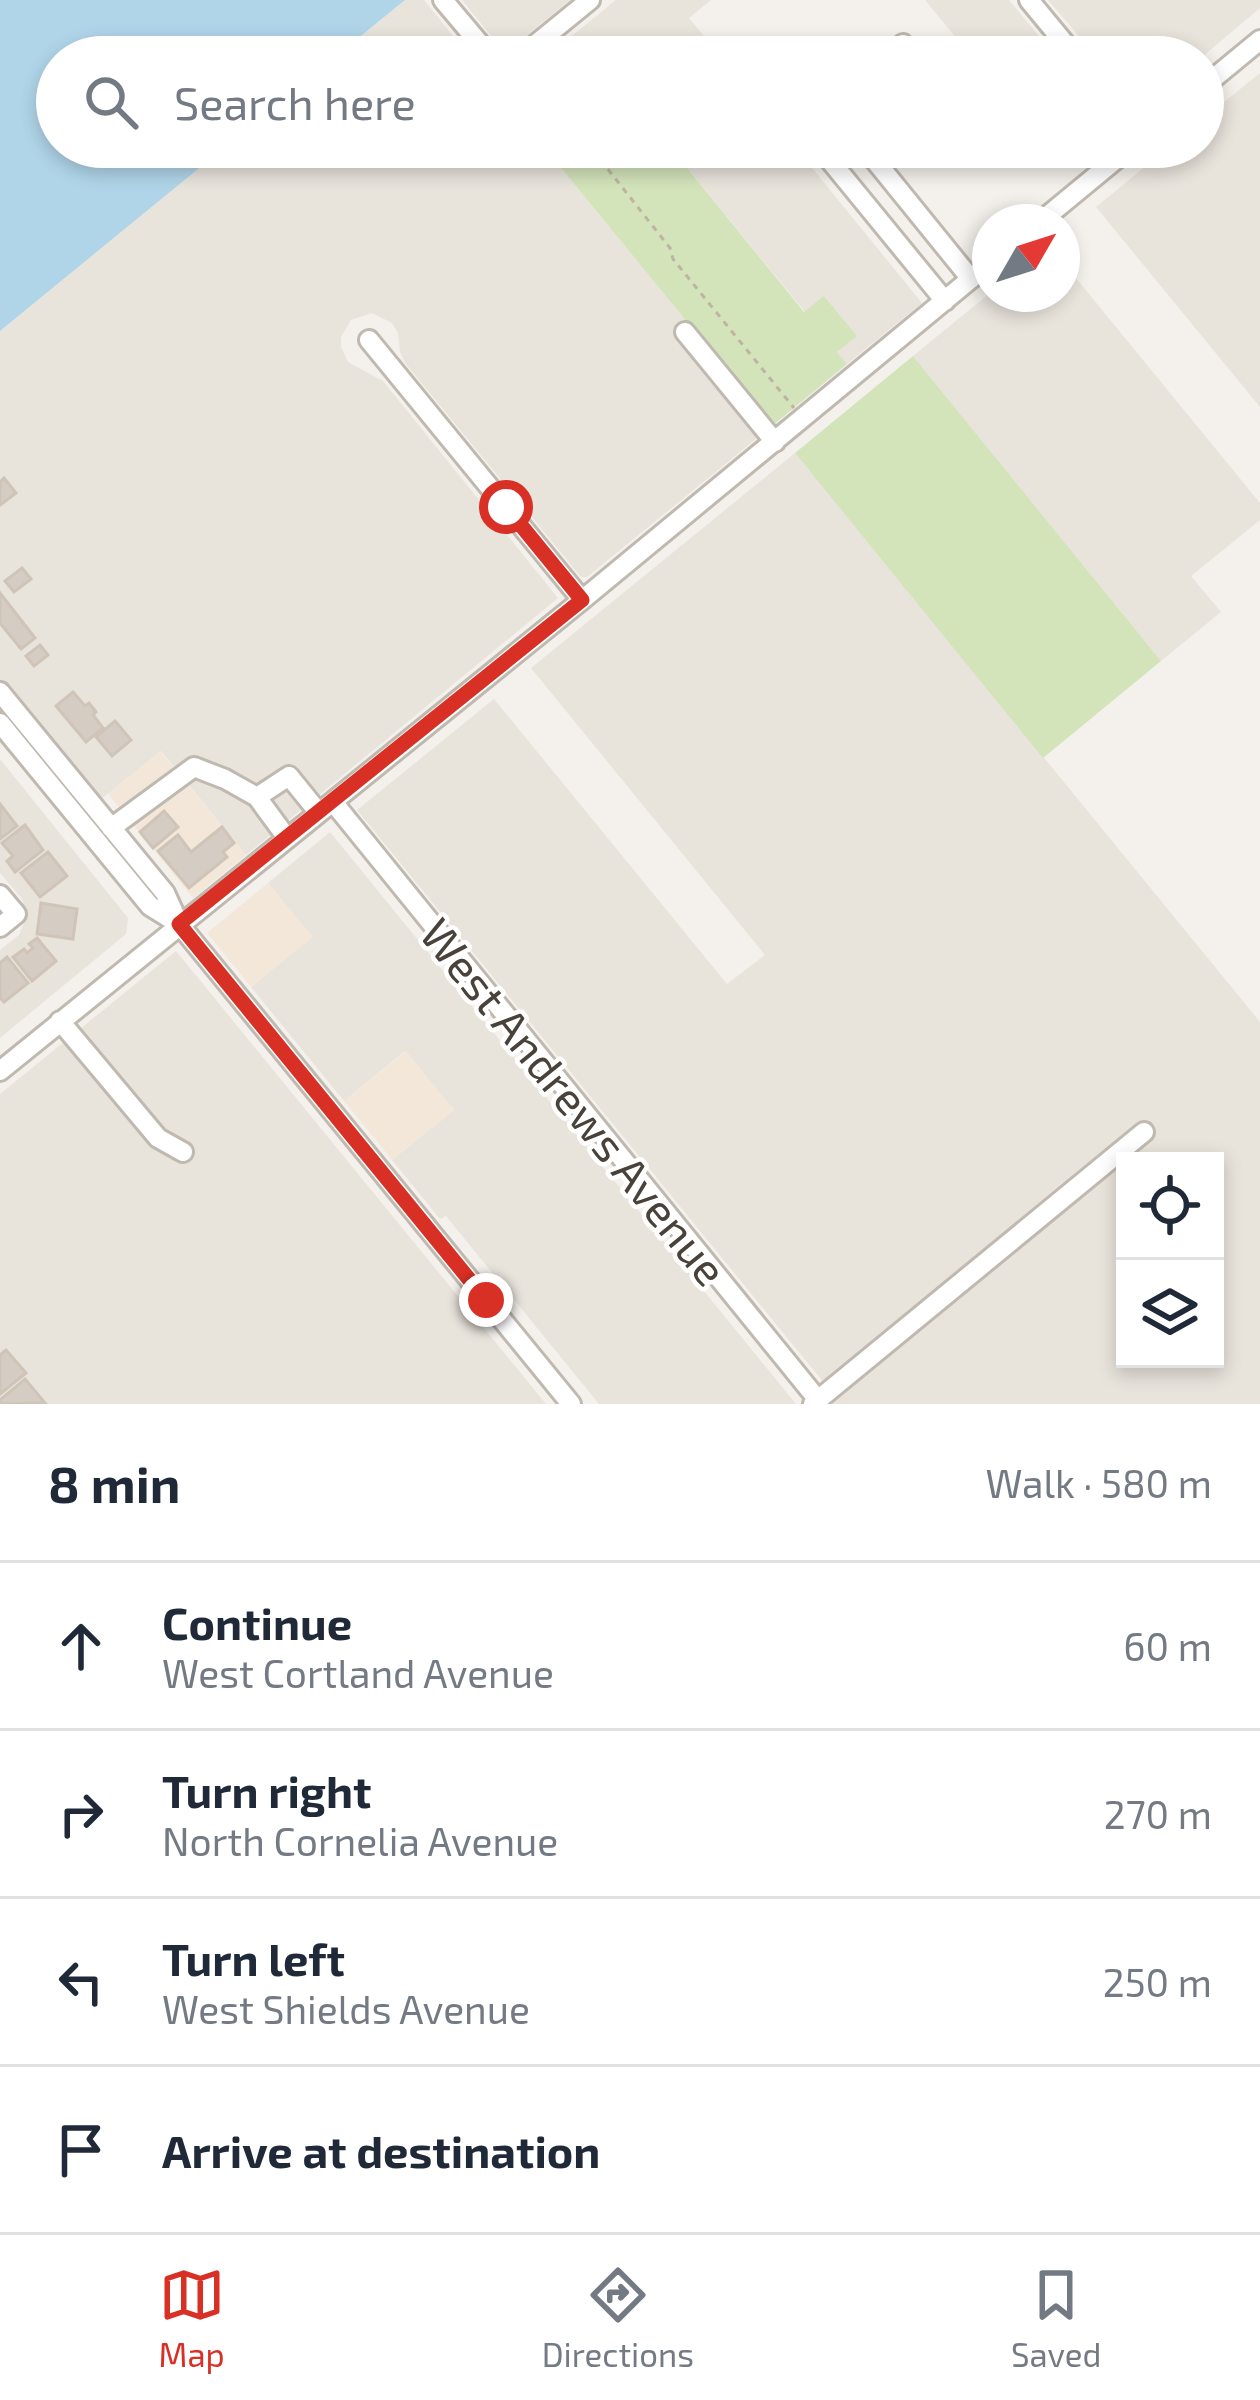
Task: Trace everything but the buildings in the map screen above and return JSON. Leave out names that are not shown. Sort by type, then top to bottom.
[{"type":"street","points":[[442,0],[473,36]]},
{"type":"street","points":[[546,36],[590,0]]},
{"type":"street","points":[[1029,0],[1059,36]]},
{"type":"street","points":[[1224,70],[1260,40]]},
{"type":"street","points":[[836,168],[945,301]]},
{"type":"street","points":[[0,1071],[971,279],[881,168]]},
{"type":"street","points":[[1062,204],[1106,168]]},
{"type":"street","points":[[685,332],[775,442]]},
{"type":"street","points":[[369,340],[582,600]]},
{"type":"street","points":[[0,692],[165,893],[179,924],[571,1404]]},
{"type":"street","points":[[0,723],[150,906],[179,924]]},
{"type":"street","points":[[111,828],[194,767],[257,797],[287,838]]},
{"type":"street","name":"West Andrews Avenue","points":[[257,797],[289,776],[326,807],[815,1402]]},
{"type":"street","points":[[0,895],[8,921]]},
{"type":"street","points":[[60,1021],[158,1138],[183,1152]]},
{"type":"street","points":[[815,1402],[1144,1132]]},
{"type":"path","points":[[606,168],[670,248],[692,284],[802,419]]},
{"type":"shaded area","points":[[405,0],[424,0],[453,36],[361,36]]},
{"type":"shaded area","points":[[462,0],[570,0],[526,36],[491,36]]},
{"type":"shaded area","points":[[616,0],[711,0],[689,18],[704,36],[572,36]]},
{"type":"shaded area","points":[[925,0],[1009,0],[1039,36],[955,36]]},
{"type":"shaded area","points":[[1048,0],[1260,0],[1260,8],[1224,38],[1079,36]]},
{"type":"shaded area","points":[[1260,73],[1260,407],[1096,207],[1143,168],[1224,168],[1224,102]]},
{"type":"shaded area","points":[[199,168],[561,168],[772,426],[587,577],[581,577],[405,363],[392,323],[372,313],[351,320],[341,337],[348,362],[383,381],[558,598],[246,855],[161,751],[99,801],[0,680],[0,331]]},
{"type":"shaded area","points":[[687,168],[812,168],[922,303],[847,364],[837,352],[856,336],[825,297],[805,312]]},
{"type":"shaded area","points":[[1080,283],[1260,503],[1260,520],[1191,576],[1221,612],[1161,661],[913,356],[972,308],[972,312],[1080,312]]},
{"type":"shaded area","points":[[795,453],[1260,1022],[1260,1404],[826,1404],[972,1284],[961,1271],[824,1383],[357,810],[494,699],[727,984],[765,955],[531,668]]},
{"type":"shaded area","points":[[160,751],[246,855],[193,898],[108,794]]},
{"type":"shaded area","points":[[0,759],[128,918],[126,934],[0,1038],[0,950],[19,935],[27,916],[22,899],[0,873]]},
{"type":"shaded area","points":[[330,832],[796,1404],[599,1404],[446,1216],[440,1219],[392,1160],[454,1110],[405,1051],[344,1101],[251,987],[312,937],[268,883]]},
{"type":"shaded area","points":[[268,883],[313,937],[251,987],[207,933]]},
{"type":"shaded area","points":[[176,951],[546,1404],[0,1404],[0,1094]]},
{"type":"shaded area","points":[[406,1051],[454,1110],[392,1160],[344,1101]]},
{"type":"green space","points":[[561,168],[687,168],[804,312],[824,296],[857,336],[837,352],[847,364],[772,426]]},
{"type":"green space","points":[[913,356],[1161,661],[1043,758],[795,453]]},
{"type":"water","points":[[0,0],[405,0],[361,36],[36,36],[36,168],[199,168],[0,331]]},
{"type":"route","points":[[486,1300],[179,924],[582,600],[506,507]]}]
